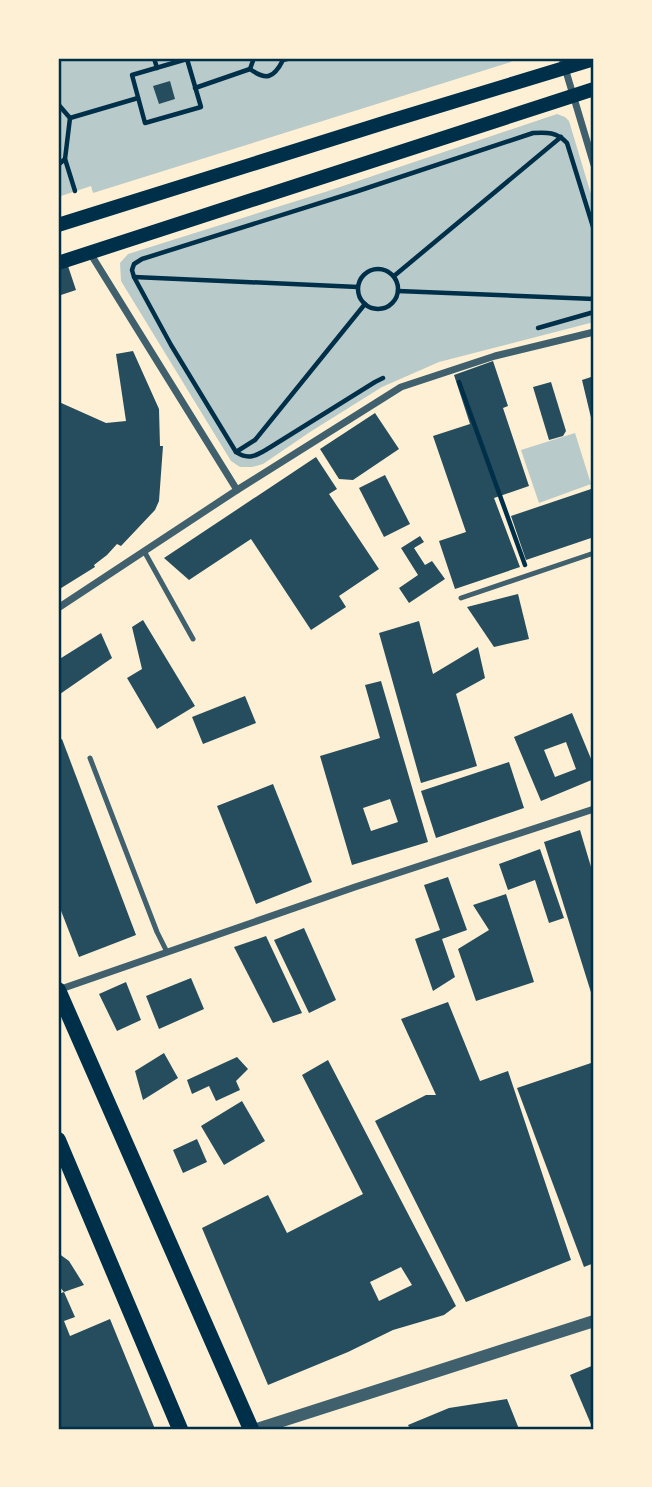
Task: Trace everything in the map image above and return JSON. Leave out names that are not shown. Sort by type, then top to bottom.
[{"type":"main road","points":[[58,225],[564,63],[594,59]]},
{"type":"main road","points":[[58,263],[594,89]]},
{"type":"main road","points":[[58,990],[251,1429]]},
{"type":"main road","points":[[58,1140],[180,1429]]},
{"type":"street","points":[[564,63],[594,165]]},
{"type":"street","points":[[90,253],[237,490]]},
{"type":"street","points":[[58,608],[237,490],[401,387],[495,356],[594,332]]},
{"type":"street","points":[[58,990],[355,887],[594,809]]},
{"type":"street","points":[[257,1429],[594,1321]]},
{"type":"lane","points":[[144,551],[193,639]]},
{"type":"lane","points":[[461,598],[594,553]]},
{"type":"lane","points":[[90,758],[167,952]]},
{"type":"path","points":[[154,58],[157,68]]},
{"type":"path","points":[[250,69],[254,58]]},
{"type":"path","points":[[250,69],[259,76],[268,77],[277,71],[282,59],[291,58]]},
{"type":"path","points":[[187,59],[195,88],[201,107],[145,123],[132,75],[187,59]]},
{"type":"path","points":[[195,88],[250,69]]},
{"type":"path","points":[[70,118],[138,98]]},
{"type":"path","points":[[58,104],[70,118],[65,159],[75,191]]},
{"type":"path","points":[[387,377],[253,457],[243,457],[236,453],[171,345],[134,277],[134,264],[142,259],[533,133],[549,132],[567,143],[594,230]]},
{"type":"path","points":[[394,276],[561,137]]},
{"type":"path","points":[[58,165],[65,159]]},
{"type":"path","points":[[376,269],[394,276],[398,291],[394,300],[386,307],[376,309],[365,304],[360,298],[358,287],[364,275],[376,269]]},
{"type":"path","points":[[134,277],[358,287]]},
{"type":"path","points":[[398,291],[594,299]]},
{"type":"path","points":[[236,453],[255,440],[365,304]]},
{"type":"path","points":[[529,330],[594,312]]},
{"type":"path","points":[[454,369],[528,575]]},
{"type":"shaded area","points":[[58,58],[514,58],[511,62],[93,193],[91,186],[58,197]]},
{"type":"shaded area","points":[[557,114],[569,121],[594,204],[594,322],[439,362],[382,387],[263,464],[240,467],[231,461],[121,281],[120,263],[128,254],[325,192]]},
{"type":"shaded area","points":[[575,433],[591,484],[539,503],[521,450]]},
{"type":"building","points":[[170,81],[175,99],[159,104],[153,86]]},
{"type":"building","points":[[67,263],[76,290],[58,296],[58,266]]},
{"type":"building","points":[[133,351],[159,409],[160,446],[163,446],[159,501],[155,510],[121,546],[117,544],[94,565],[95,567],[58,590],[58,404],[59,402],[106,423],[126,421],[116,354]]},
{"type":"building","points":[[493,361],[508,406],[503,408],[529,486],[494,498],[520,567],[455,589],[439,541],[466,532],[433,436],[470,424],[454,375]]},
{"type":"building","points":[[594,376],[594,425],[593,426],[582,380]]},
{"type":"building","points":[[551,382],[566,431],[563,436],[549,440],[533,387]]},
{"type":"building","points":[[375,413],[399,449],[353,480],[339,479],[320,449]]},
{"type":"building","points":[[316,457],[337,489],[329,494],[379,569],[339,596],[346,607],[311,630],[251,539],[189,580],[164,558]]},
{"type":"building","points":[[385,475],[410,524],[384,537],[359,488]]},
{"type":"building","points":[[594,488],[594,537],[526,560],[511,516]]},
{"type":"building","points":[[420,536],[424,542],[414,548],[425,565],[432,561],[445,579],[409,603],[399,588],[418,575],[401,548]]},
{"type":"building","points":[[518,594],[529,639],[494,647],[467,607]]},
{"type":"building","points":[[143,620],[195,706],[157,729],[127,678],[142,669],[132,627]]},
{"type":"building","points":[[419,621],[433,674],[478,647],[485,678],[456,694],[477,766],[421,783],[379,633]]},
{"type":"building","points":[[101,633],[112,658],[60,694],[58,660]]},
{"type":"building","points":[[381,681],[428,842],[352,865],[320,756],[380,738],[365,685]],"holes":[[[390,799],[398,822],[371,831],[363,808]]]},
{"type":"building","points":[[245,696],[256,723],[203,744],[192,717]]},
{"type":"building","points":[[572,713],[594,766],[594,779],[541,801],[514,737]],"holes":[[[566,742],[576,769],[555,777],[544,750]]]},
{"type":"building","points":[[62,739],[136,935],[79,957],[58,903],[58,741]]},
{"type":"building","points":[[509,762],[524,808],[436,838],[421,791]]},
{"type":"building","points":[[273,784],[312,882],[256,904],[217,806]]},
{"type":"building","points":[[580,830],[594,877],[594,1002],[544,842]]},
{"type":"building","points":[[540,849],[564,918],[549,923],[535,880],[508,890],[499,864]]},
{"type":"building","points":[[448,877],[467,930],[442,939],[455,977],[433,991],[415,939],[440,930],[424,885]]},
{"type":"building","points":[[506,894],[534,982],[476,1001],[458,949],[489,930],[473,905]]},
{"type":"building","points":[[304,928],[336,1000],[309,1013],[274,940]]},
{"type":"building","points":[[266,936],[302,1013],[273,1023],[234,947]]},
{"type":"building","points":[[191,978],[204,1009],[159,1029],[146,996]]},
{"type":"building","points":[[126,982],[141,1020],[117,1031],[99,994]]},
{"type":"building","points":[[448,1002],[480,1081],[508,1071],[571,1260],[466,1302],[375,1121],[426,1095],[436,1095],[401,1019]]},
{"type":"building","points":[[164,1053],[178,1078],[143,1100],[135,1071]]},
{"type":"building","points":[[237,1057],[248,1069],[236,1081],[240,1090],[216,1101],[209,1086],[192,1094],[187,1080]]},
{"type":"building","points":[[328,1060],[456,1306],[444,1315],[393,1330],[268,1385],[202,1228],[268,1195],[287,1233],[363,1194],[302,1075]],"holes":[[[401,1267],[412,1285],[379,1301],[370,1282]]]},
{"type":"building","points":[[594,1062],[594,1263],[584,1267],[517,1088]]},
{"type":"building","points":[[242,1101],[265,1141],[224,1165],[201,1126]]},
{"type":"building","points":[[197,1139],[207,1162],[183,1173],[173,1150]]},
{"type":"building","points":[[58,1253],[69,1261],[84,1285],[64,1292],[58,1285]]},
{"type":"building","points":[[64,1292],[75,1317],[64,1321],[70,1336],[110,1319],[155,1429],[58,1429],[58,1294]]},
{"type":"building","points":[[594,1365],[594,1429],[593,1429],[570,1375]]},
{"type":"building","points":[[507,1399],[519,1429],[410,1429],[408,1425],[449,1408]]}]
